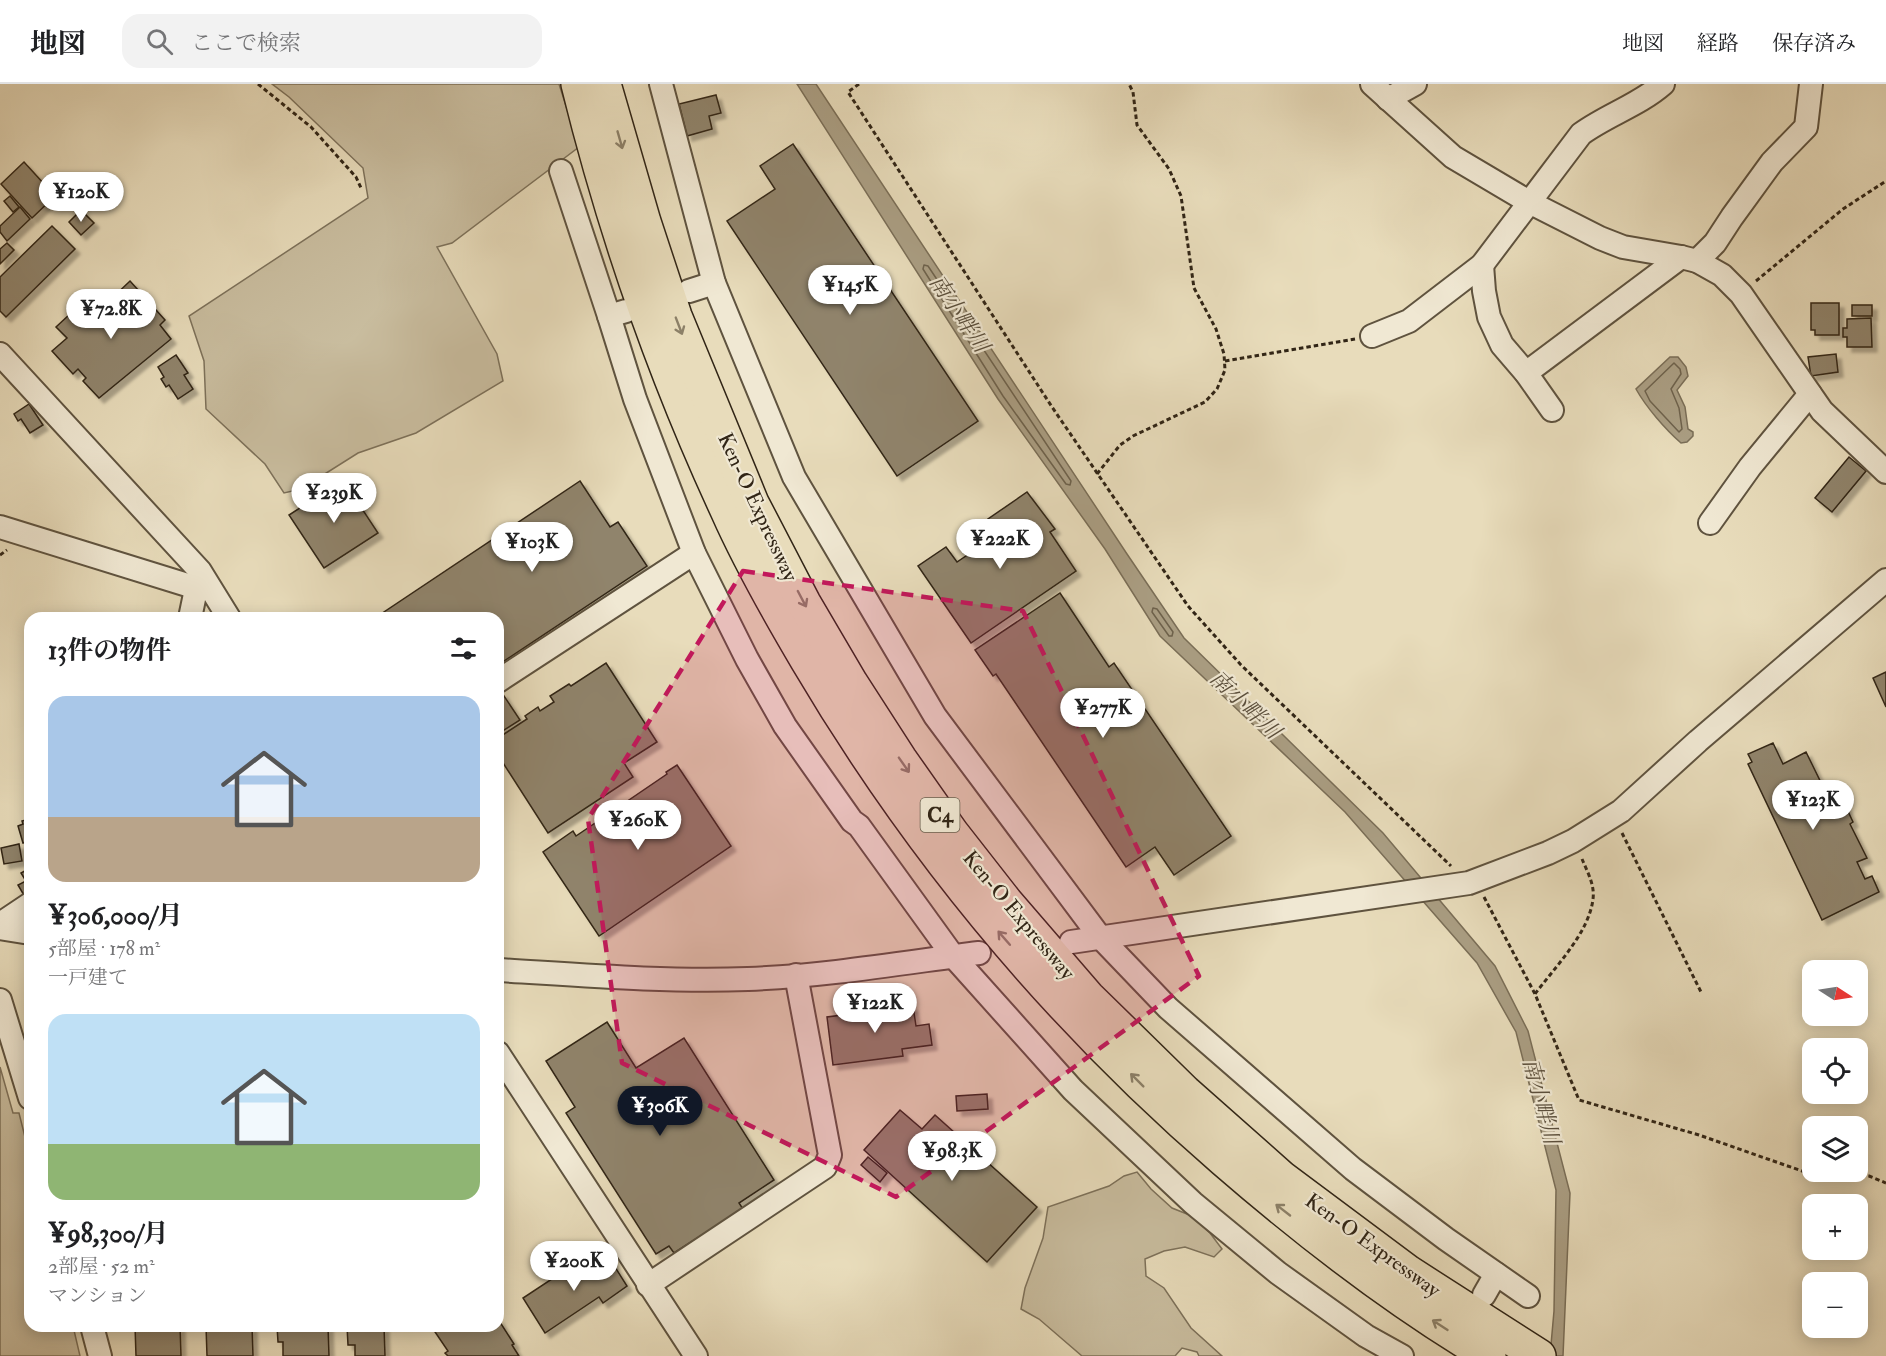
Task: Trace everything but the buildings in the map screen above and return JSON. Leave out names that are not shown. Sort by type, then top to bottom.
[{"type":"highway","name":"Ken-O Expressway","points":[[578,84],[619,228],[652,326],[684,411],[728,513],[782,617],[828,695],[883,780],[989,922],[1069,1013],[1168,1112],[1275,1204],[1395,1296],[1489,1356]]},
{"type":"highway","name":"Ken-O Expressway","points":[[604,84],[644,222],[675,316],[752,503],[804,603],[851,683],[900,759],[952,833],[1006,902],[1088,997],[1185,1092],[1282,1178],[1408,1272],[1537,1355]]},
{"type":"street","points":[[661,84],[714,284],[794,477],[935,716],[1100,938],[1168,1008],[1353,1169],[1528,1296]]},
{"type":"street","points":[[1380,92],[1415,84]]},
{"type":"street","points":[[1372,336],[1409,321],[1482,265],[1581,134],[1598,122],[1631,106],[1664,84]]},
{"type":"street","points":[[1526,373],[1715,243],[1731,217],[1772,162],[1806,128],[1811,84]]},
{"type":"street","points":[[1380,92],[1453,157],[1529,202],[1600,238],[1623,247],[1689,259],[1722,275],[1741,294],[1822,411],[1886,472]]},
{"type":"street","points":[[561,171],[618,313],[635,399],[694,553],[747,659],[785,726],[820,777],[852,821],[859,826],[953,956],[1073,1090],[1193,1203],[1278,1273],[1366,1336],[1402,1356]]},
{"type":"street","points":[[1482,265],[1489,317],[1502,345],[1526,373],[1552,410]]},
{"type":"street","points":[[689,291],[714,284]]},
{"type":"street","points":[[0,354],[198,579],[224,612]]},
{"type":"street","points":[[1710,523],[1750,467],[1810,394]]},
{"type":"street","points":[[0,527],[198,579]]},
{"type":"street","points":[[504,677],[694,553]]},
{"type":"street","points":[[191,612],[198,579]]},
{"type":"street","points":[[1071,942],[1471,883],[1520,865],[1573,841],[1621,811],[1698,741],[1886,580]]},
{"type":"street","points":[[0,926],[24,908]]},
{"type":"street","points":[[0,926],[24,932]]},
{"type":"street","points":[[504,970],[690,979],[748,979],[979,953]]},
{"type":"street","points":[[648,1285],[825,1167],[830,1155],[796,975]]},
{"type":"street","points":[[0,1000],[24,1078]]},
{"type":"street","points":[[504,1062],[696,1356]]},
{"type":"street","points":[[1484,1295],[1497,1274]]},
{"type":"street","points":[[94,1332],[100,1356]]},
{"type":"path","points":[[258,84],[311,128],[356,177],[360,188]]},
{"type":"path","points":[[859,84],[848,92],[1097,474],[1188,606],[1226,648],[1471,883],[1535,994],[1579,1100],[1699,1135],[1802,1171],[1869,1176],[1886,1183]]},
{"type":"path","points":[[1097,474],[1120,445],[1133,436],[1205,402],[1217,389],[1225,370],[1225,361],[1216,329],[1194,288],[1181,196],[1169,169],[1137,125],[1133,92],[1129,84]]},
{"type":"path","points":[[1741,294],[1843,209],[1886,181]]},
{"type":"path","points":[[1225,361],[1372,336]]},
{"type":"path","points":[[1614,815],[1701,992]]},
{"type":"path","points":[[1535,994],[1586,927],[1594,898],[1591,879],[1573,841]]},
{"type":"highlighted area","points":[[743,571],[1023,611],[1199,976],[896,1197],[622,1063],[588,819]]},
{"type":"shaded area","points":[[272,84],[559,84],[579,147],[452,243],[437,247],[497,354],[503,381],[416,433],[358,453],[301,489],[284,493],[265,464],[206,409],[204,361],[189,316],[368,198],[363,168],[289,97]]},
{"type":"shaded area","points":[[0,1067],[13,1113],[19,1113],[24,1133],[24,1332],[74,1332],[80,1356],[0,1356]]},
{"type":"shaded area","points":[[1137,1172],[1151,1189],[1172,1208],[1192,1216],[1210,1233],[1222,1249],[1214,1257],[1185,1247],[1164,1251],[1145,1259],[1146,1276],[1164,1288],[1191,1328],[1222,1356],[1199,1356],[1197,1352],[1182,1348],[1175,1356],[1082,1356],[1039,1319],[1021,1309],[1025,1288],[1043,1238],[1048,1207],[1109,1186],[1124,1176]]},
{"type":"water","name":"南小畔川","points":[[797,84],[816,84],[1184,638],[1383,833],[1495,966],[1528,1031],[1570,1193],[1563,1356],[1550,1356],[1554,1311],[1556,1190],[1516,1032],[1477,963],[1345,812],[1160,636],[1105,549],[998,399]]},
{"type":"water","points":[[1670,357],[1678,357],[1686,367],[1688,376],[1677,390],[1685,407],[1688,429],[1693,432],[1693,436],[1687,442],[1681,443],[1656,418],[1636,389]]}]
